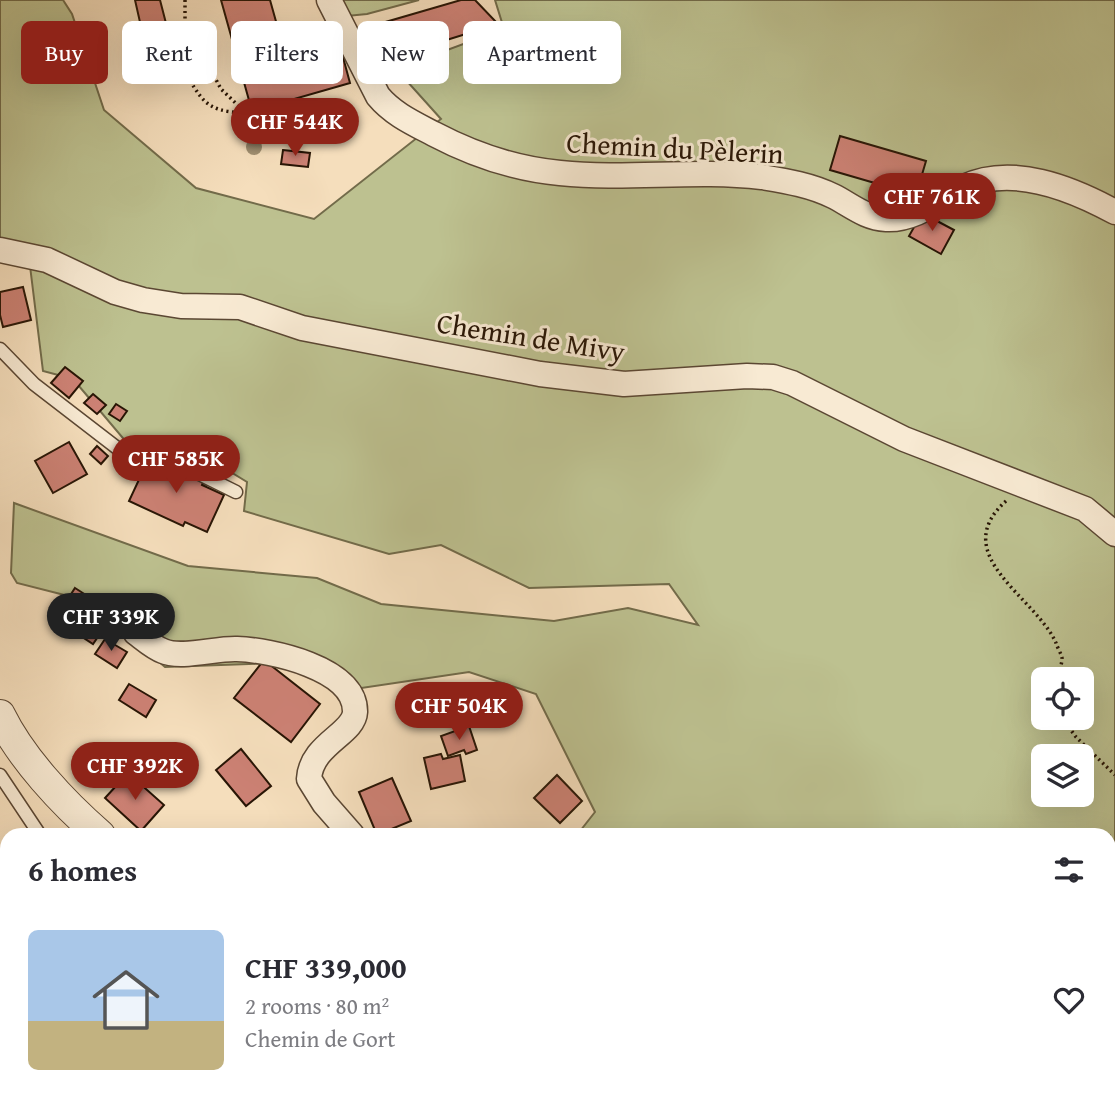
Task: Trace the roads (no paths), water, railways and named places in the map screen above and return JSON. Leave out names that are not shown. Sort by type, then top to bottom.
[{"type":"street","name":"Chemin du Pèlerin","points":[[328,0],[378,96],[388,108],[454,144],[497,161],[560,173],[760,177],[815,189],[859,212],[888,220],[904,217],[984,180],[1023,177],[1115,212]]},
{"type":"street","name":"Chemin de Mivy","points":[[0,250],[47,260],[116,292],[143,300],[181,306],[240,307],[302,328],[540,374],[624,384],[734,376],[773,377],[792,383],[904,439],[1085,509],[1115,534]]},
{"type":"street","points":[[136,633],[170,653],[237,649],[292,659],[334,677],[349,690],[355,713],[352,722],[314,759],[309,779],[324,803],[346,828]]},
{"type":"street","points":[[0,715],[6,728],[40,772],[92,828]]},
{"type":"lane","points":[[0,349],[34,384],[121,451],[151,450],[236,492]]},
{"type":"lane","points":[[0,775],[35,828]]}]
